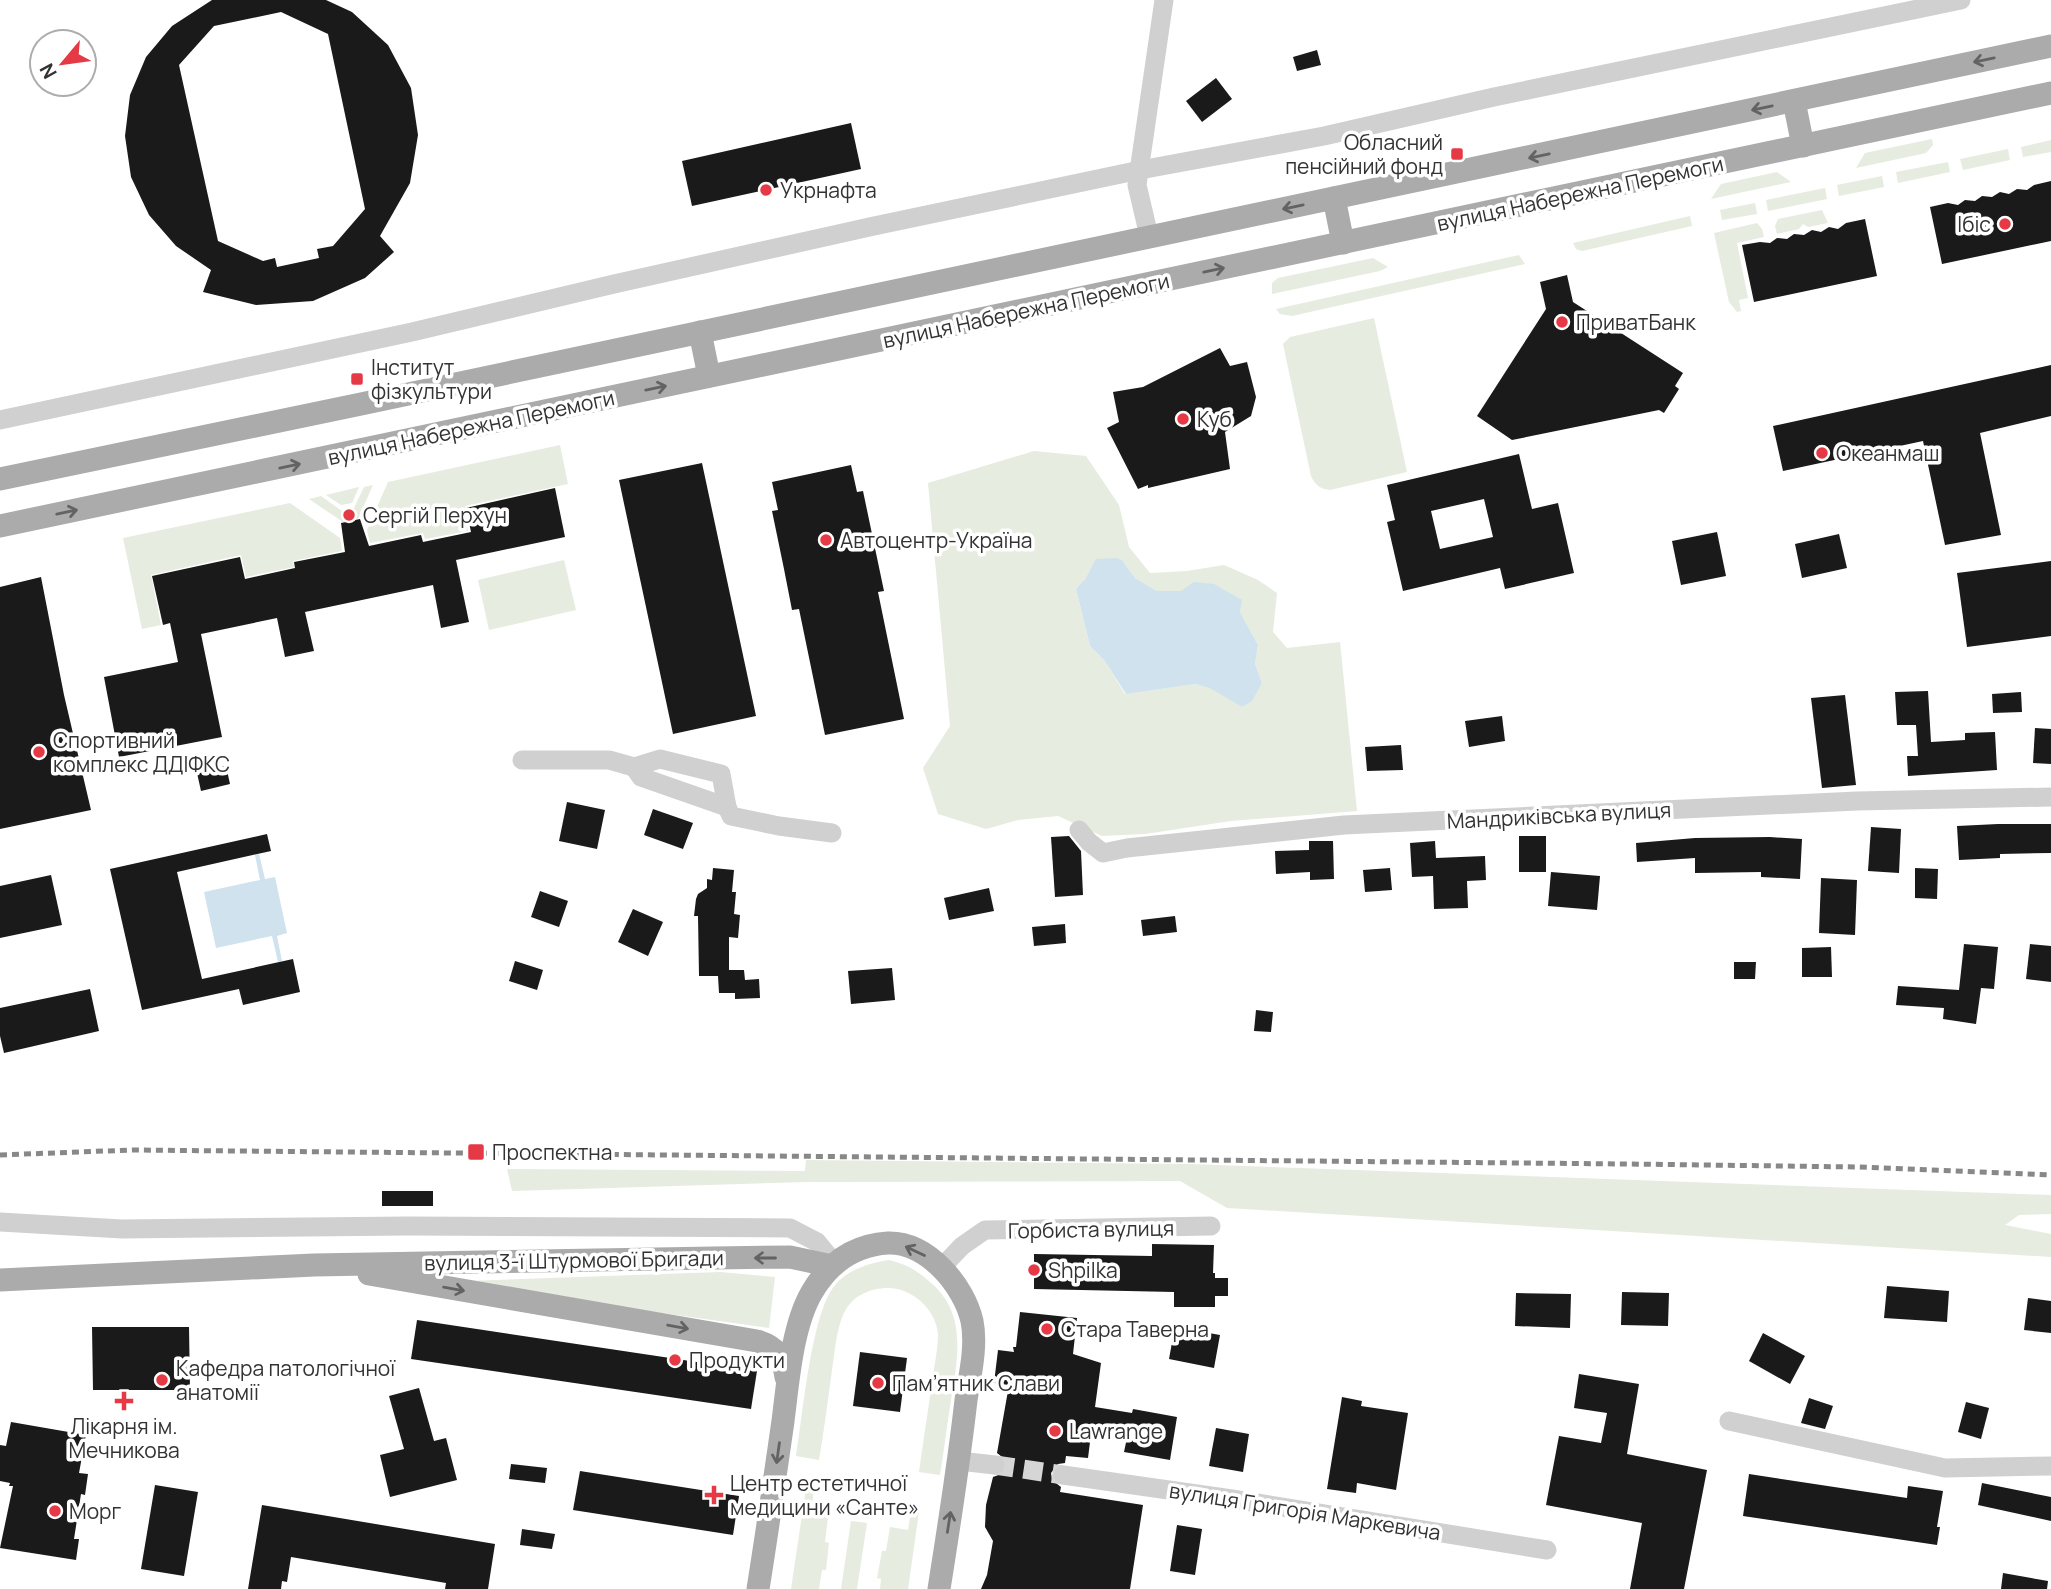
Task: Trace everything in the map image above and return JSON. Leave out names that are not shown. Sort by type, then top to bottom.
[{"type":"main road","points":[[0,479],[2051,46]]},
{"type":"main road","name":"вулиця Набережна Перемоги","points":[[0,526],[2051,93]]},
{"type":"main road","points":[[1794,101],[1803,146]]},
{"type":"main road","points":[[1334,198],[1343,243]]},
{"type":"main road","points":[[700,332],[709,376]]},
{"type":"main road","points":[[758,1589],[793,1350],[811,1294],[844,1256],[865,1246],[895,1243],[913,1249],[942,1267],[967,1302],[972,1323],[973,1345],[959,1461],[939,1589]]},
{"type":"main road","name":"вулиця 3-ї Штурмової Бригади","points":[[0,1280],[314,1265],[790,1257],[834,1265]]},
{"type":"main road","name":"вулиця 3-ї Штурмової Бригади","points":[[314,1265],[757,1340],[769,1344],[778,1352],[783,1362],[787,1385]]},
{"type":"street","points":[[1149,236],[1138,186],[1164,0]]},
{"type":"street","points":[[0,420],[412,332],[627,281],[1140,170],[1324,136],[1494,97],[1961,0]]},
{"type":"street","points":[[522,760],[610,760],[634,767],[660,759],[721,774],[729,811]]},
{"type":"street","points":[[634,767],[641,777],[729,811],[779,826],[832,833]]},
{"type":"street","name":"Мандриківська вулиця","points":[[1079,830],[1103,853],[1345,825],[1857,801],[2051,797]]},
{"type":"street","points":[[0,1222],[122,1229],[408,1226],[790,1228],[817,1242],[834,1265]]},
{"type":"street","name":"Горбиста вулиця","points":[[942,1267],[962,1246],[985,1230],[1211,1226]]},
{"type":"street","points":[[1729,1421],[1945,1468],[2051,1466]]},
{"type":"street","points":[[959,1461],[995,1465]]},
{"type":"street","name":"вулиця Григорія Маркевича","points":[[1063,1475],[1547,1549]]},
{"type":"shaded area","points":[[1932,139],[1933,145],[1926,153],[1856,168],[1865,153]]},
{"type":"shaded area","points":[[2051,140],[2051,152],[2023,157],[2021,147]]},
{"type":"shaded area","points":[[2008,149],[2010,160],[1963,170],[1960,159]]},
{"type":"shaded area","points":[[1948,162],[1950,172],[1898,183],[1896,172]]},
{"type":"shaded area","points":[[1777,172],[1791,182],[1711,199],[1721,184]]},
{"type":"shaded area","points":[[1882,176],[1884,187],[1839,196],[1837,185]]},
{"type":"shaded area","points":[[1825,188],[1827,199],[1768,211],[1766,200]]},
{"type":"shaded area","points":[[1755,203],[1757,214],[1722,220],[1720,210]]},
{"type":"shaded area","points":[[1822,210],[1828,223],[1808,227],[1803,224],[1799,229],[1777,234],[1775,226],[1778,219]]},
{"type":"shaded area","points":[[1690,216],[1692,226],[1582,251],[1576,249],[1573,243]]},
{"type":"shaded area","points":[[1757,223],[1764,237],[1737,243],[1748,298],[1739,300],[1741,311],[1737,312],[1729,302],[1714,233]]},
{"type":"shaded area","points":[[1519,255],[1525,264],[1292,316],[1280,314],[1276,309]]},
{"type":"shaded area","points":[[1373,258],[1388,267],[1272,294],[1272,283],[1278,278]]},
{"type":"shaded area","points":[[1374,318],[1407,472],[1330,490],[1323,489],[1311,476],[1283,344],[1290,337]]},
{"type":"shaded area","points":[[560,445],[568,484],[465,506],[468,531],[425,539],[423,533],[370,543],[367,530],[388,482]]},
{"type":"shaded area","points":[[1034,451],[1086,456],[1119,505],[1129,547],[1150,573],[1224,565],[1258,580],[1277,593],[1273,632],[1287,648],[1340,642],[1357,811],[1231,821],[1145,834],[1102,836],[1058,816],[1018,820],[986,829],[938,814],[923,768],[950,726],[928,483]],"holes":[[[1122,560],[1135,578],[1157,591],[1182,591],[1241,600],[1240,612],[1258,645],[1255,664],[1262,683],[1242,707],[1210,687],[1194,684],[1125,694],[1104,660],[1090,646],[1076,589],[1086,578]]]},
{"type":"shaded area","points":[[373,485],[358,519],[343,522],[309,499],[321,496],[342,511],[354,508],[364,487]]},
{"type":"shaded area","points":[[359,487],[352,503],[341,505],[326,495]]},
{"type":"shaded area","points":[[290,503],[340,538],[342,551],[293,561],[294,567],[246,577],[241,555],[151,575],[161,625],[142,629],[123,538]]},
{"type":"shaded area","points":[[564,560],[576,610],[489,630],[478,580]]},
{"type":"shaded area","points":[[806,1160],[1190,1164],[2051,1195],[2051,1214],[2019,1215],[2005,1225],[2051,1234],[2051,1257],[1227,1208],[1180,1181],[807,1182],[512,1191],[507,1169],[805,1171]]},
{"type":"shaded area","points":[[889,1260],[912,1268],[931,1283],[950,1308],[955,1322],[956,1368],[940,1475],[919,1472],[937,1352],[936,1325],[928,1308],[914,1296],[897,1289],[868,1291],[847,1307],[836,1341],[819,1460],[796,1456],[814,1340],[827,1298],[847,1274],[867,1265]]},
{"type":"shaded area","points":[[720,1272],[775,1277],[769,1328],[439,1282]]},
{"type":"shaded area","points":[[806,1488],[814,1489],[811,1514],[828,1517],[826,1570],[822,1570],[819,1589],[791,1589]]},
{"type":"shaded area","points":[[912,1504],[920,1505],[908,1589],[880,1589],[881,1579],[877,1578],[890,1527],[908,1530]]},
{"type":"shaded area","points":[[851,1521],[867,1523],[857,1589],[841,1589]]},
{"type":"water","points":[[1096,559],[1122,560],[1135,578],[1157,591],[1181,591],[1194,582],[1214,584],[1242,600],[1240,612],[1258,645],[1255,664],[1262,683],[1252,701],[1242,707],[1210,688],[1195,684],[1126,694],[1104,660],[1090,646],[1076,589],[1086,578]]},
{"type":"water","points":[[259,854],[265,879],[275,877],[287,933],[277,936],[282,961],[278,962],[272,936],[216,948],[204,892],[260,880],[255,855]]},
{"type":"building","points":[[212,0],[326,0],[352,12],[388,45],[411,88],[418,135],[410,183],[380,236],[394,252],[365,278],[313,301],[256,305],[203,292],[211,270],[176,246],[149,215],[131,177],[125,136],[130,95],[146,57],[172,26]],"holes":[[[281,12],[328,34],[365,209],[333,246],[317,249],[319,258],[277,267],[275,258],[263,261],[218,241],[179,65],[214,26]]]},
{"type":"building","points":[[1317,50],[1321,65],[1297,71],[1293,57]]},
{"type":"building","points":[[1216,78],[1232,99],[1202,122],[1186,101]]},
{"type":"building","points":[[851,123],[861,169],[692,206],[682,161]]},
{"type":"building","points":[[2051,181],[2051,241],[1942,264],[1930,207],[1948,203],[1958,205],[1965,200],[1975,201],[1982,196],[1992,197],[2000,192],[2009,194],[2017,189],[2027,190],[2034,185]]},
{"type":"building","points":[[1865,219],[1877,276],[1754,302],[1742,245],[1770,243],[1777,238],[1787,239],[1794,234],[1804,235],[1812,230],[1821,232],[1829,227],[1838,229],[1846,223]]},
{"type":"building","points":[[1567,275],[1573,302],[1683,373],[1675,386],[1679,389],[1664,413],[1659,410],[1512,440],[1477,416],[1546,309],[1540,282]]},
{"type":"building","name":"Куб","points":[[1220,348],[1230,366],[1247,362],[1256,397],[1251,416],[1225,432],[1230,469],[1138,489],[1107,428],[1119,422],[1113,392],[1143,387]]},
{"type":"building","name":"Океанмаш","points":[[2051,365],[2051,416],[1980,433],[2001,535],[1945,545],[1923,441],[1783,471],[1773,426]]},
{"type":"building","points":[[1519,454],[1532,509],[1558,503],[1574,573],[1505,589],[1500,568],[1403,591],[1387,522],[1395,520],[1387,485]],"holes":[[[1484,499],[1493,537],[1440,549],[1431,511]]]},
{"type":"building","points":[[702,463],[756,716],[673,734],[619,480]]},
{"type":"building","points":[[851,465],[857,492],[863,491],[884,591],[878,592],[904,719],[825,735],[799,609],[792,610],[772,511],[778,510],[772,482]]},
{"type":"building","points":[[555,488],[565,537],[456,560],[469,622],[441,628],[433,585],[305,612],[314,651],[285,657],[277,618],[201,634],[222,737],[119,757],[104,677],[178,662],[170,623],[163,625],[152,576],[240,557],[245,579],[295,568],[294,562],[345,552],[341,523],[360,519],[369,546],[421,535],[423,542],[471,532],[466,508]]},
{"type":"building","points":[[1717,532],[1726,576],[1681,585],[1672,541]]},
{"type":"building","points":[[1839,534],[1847,568],[1802,578],[1795,544]]},
{"type":"building","points":[[2051,561],[2051,636],[1967,647],[1957,573]]},
{"type":"building","name":"Спортивний комплекс ДДІФКС","points":[[41,577],[64,695],[91,810],[0,829],[0,587]]},
{"type":"building","points":[[1928,691],[1931,742],[1965,740],[1965,733],[1995,732],[1997,770],[1908,776],[1907,756],[1918,756],[1916,725],[1897,725],[1895,692]]},
{"type":"building","points":[[2021,692],[2022,712],[1993,713],[1992,694]]},
{"type":"building","points":[[1845,695],[1856,785],[1822,788],[1811,698]]},
{"type":"building","points":[[1502,716],[1505,741],[1469,747],[1465,721]]},
{"type":"building","points":[[2035,728],[2051,729],[2051,764],[2033,763]]},
{"type":"building","points":[[1401,745],[1403,770],[1367,771],[1365,747]]},
{"type":"building","points":[[226,766],[230,784],[201,791],[197,773]]},
{"type":"building","points":[[567,802],[605,810],[597,849],[559,841]]},
{"type":"building","points":[[653,809],[693,823],[683,849],[644,835]]},
{"type":"building","points":[[2051,824],[2051,853],[2000,854],[2000,858],[1959,860],[1957,826]]},
{"type":"building","points":[[1871,827],[1901,829],[1899,873],[1868,871]]},
{"type":"building","points":[[267,834],[271,851],[177,872],[202,979],[293,959],[300,992],[243,1005],[239,989],[142,1010],[110,869]]},
{"type":"building","points":[[1069,836],[1081,851],[1083,895],[1055,897],[1051,837]]},
{"type":"building","points":[[1519,836],[1546,836],[1546,872],[1519,872]]},
{"type":"building","points":[[1695,838],[1802,839],[1800,879],[1761,877],[1761,872],[1695,873],[1695,858],[1637,862],[1636,843]]},
{"type":"building","points":[[1309,841],[1333,841],[1334,879],[1310,880],[1310,872],[1276,874],[1275,851],[1309,850]]},
{"type":"building","points":[[1435,841],[1436,858],[1485,856],[1486,880],[1467,881],[1468,908],[1434,909],[1433,876],[1412,877],[1410,843]]},
{"type":"building","points":[[713,868],[734,870],[734,914],[740,915],[738,938],[729,937],[729,970],[744,970],[745,980],[759,979],[760,998],[735,999],[735,993],[719,993],[718,976],[699,976],[698,916],[694,916],[696,899],[698,894],[707,888],[707,879],[712,880]]},
{"type":"building","points":[[1390,868],[1392,890],[1365,892],[1363,870]]},
{"type":"building","points":[[1915,868],[1938,869],[1937,899],[1915,898]]},
{"type":"building","points":[[1551,872],[1600,876],[1597,910],[1548,906]]},
{"type":"building","points":[[51,875],[62,925],[0,938],[0,886]]},
{"type":"building","points":[[1821,878],[1857,880],[1855,935],[1819,933]]},
{"type":"building","points":[[989,888],[994,911],[949,920],[944,898]]},
{"type":"building","points":[[540,891],[568,901],[559,927],[531,917]]},
{"type":"building","points":[[633,909],[663,922],[648,956],[618,942]]},
{"type":"building","points":[[1175,916],[1177,932],[1143,936],[1141,920]]},
{"type":"building","points":[[1065,924],[1066,943],[1034,946],[1032,927]]},
{"type":"building","points":[[1964,944],[1998,947],[1994,989],[1981,988],[1976,1024],[1943,1019],[1944,1008],[1896,1005],[1898,986],[1959,990]]},
{"type":"building","points":[[2030,944],[2051,946],[2051,982],[2026,979]]},
{"type":"building","points":[[1831,947],[1832,977],[1802,977],[1802,948]]},
{"type":"building","points":[[515,961],[543,970],[537,990],[509,981]]},
{"type":"building","points":[[1734,962],[1756,962],[1755,979],[1734,979]]},
{"type":"building","points":[[892,968],[895,1000],[851,1004],[848,971]]},
{"type":"building","points":[[90,989],[99,1031],[4,1053],[0,1036],[0,1008]]},
{"type":"building","points":[[1256,1010],[1273,1012],[1271,1032],[1254,1031]]},
{"type":"building","points":[[382,1191],[433,1191],[433,1206],[382,1206]]},
{"type":"building","points":[[1152,1244],[1214,1245],[1213,1273],[1215,1278],[1228,1278],[1228,1296],[1215,1296],[1215,1307],[1174,1307],[1174,1292],[1034,1289],[1034,1254],[1152,1256]]},
{"type":"building","points":[[1887,1286],[1949,1291],[1947,1322],[1884,1318]]},
{"type":"building","points":[[1622,1292],[1669,1293],[1668,1326],[1621,1325]]},
{"type":"building","points":[[1516,1293],[1571,1294],[1570,1328],[1515,1326]]},
{"type":"building","points":[[2028,1298],[2051,1301],[2051,1333],[2024,1330]]},
{"type":"building","points":[[1020,1312],[1077,1318],[1073,1354],[1101,1363],[1095,1407],[1132,1413],[1133,1409],[1177,1417],[1170,1460],[1124,1452],[1128,1433],[1092,1426],[1088,1458],[1066,1456],[1065,1463],[1058,1464],[1051,1473],[1052,1480],[1061,1487],[1060,1492],[1143,1505],[1130,1589],[981,1589],[987,1575],[993,1541],[985,1527],[986,1505],[993,1477],[1004,1473],[1007,1466],[1006,1460],[997,1453],[1009,1385],[994,1383],[998,1350],[1014,1352]]},
{"type":"building","points":[[417,1320],[757,1371],[751,1409],[411,1359]]},
{"type":"building","points":[[92,1327],[189,1327],[190,1390],[93,1390]]},
{"type":"building","points":[[1181,1328],[1220,1335],[1214,1368],[1169,1359],[1173,1337],[1179,1338]]},
{"type":"building","points":[[1763,1333],[1805,1356],[1790,1384],[1749,1361]]},
{"type":"building","points":[[860,1352],[907,1358],[900,1412],[853,1406]]},
{"type":"building","points":[[1579,1374],[1639,1384],[1627,1454],[1707,1470],[1684,1589],[1630,1589],[1642,1523],[1546,1505],[1559,1436],[1601,1443],[1607,1413],[1574,1408]]},
{"type":"building","points":[[419,1388],[434,1441],[446,1438],[457,1480],[390,1497],[380,1455],[404,1449],[389,1396]]},
{"type":"building","points":[[1342,1397],[1362,1401],[1361,1406],[1408,1413],[1396,1490],[1357,1483],[1356,1493],[1327,1489]]},
{"type":"building","points":[[1809,1398],[1833,1406],[1825,1429],[1801,1423]]},
{"type":"building","points":[[1966,1402],[1989,1408],[1981,1439],[1958,1432]]},
{"type":"building","points":[[11,1422],[86,1435],[79,1473],[88,1474],[85,1495],[81,1494],[74,1539],[79,1539],[76,1560],[0,1548],[13,1486],[0,1481],[0,1445],[6,1446]]},
{"type":"building","points":[[1216,1428],[1249,1434],[1243,1472],[1209,1466]]},
{"type":"building","points":[[511,1464],[547,1468],[545,1483],[509,1479]]},
{"type":"building","points":[[580,1471],[739,1496],[733,1535],[573,1510]]},
{"type":"building","points":[[1749,1474],[1907,1498],[1908,1486],[1943,1491],[1937,1545],[1743,1516]]},
{"type":"building","points":[[1982,1483],[2051,1497],[2051,1521],[1978,1505]]},
{"type":"building","points":[[155,1485],[198,1492],[184,1576],[141,1569]]},
{"type":"building","points":[[262,1505],[495,1544],[488,1589],[445,1589],[446,1583],[291,1557],[287,1582],[282,1581],[281,1589],[248,1589]]},
{"type":"building","points":[[1177,1525],[1202,1529],[1195,1575],[1170,1571]]},
{"type":"building","points":[[522,1529],[555,1534],[552,1549],[520,1545]]},
{"type":"building","points":[[2003,1573],[2048,1581],[2047,1589],[2001,1589]]},
{"type":"tunnel","points":[[995,1465],[1063,1475]]},
{"type":"railway","points":[[0,1155],[132,1150],[1627,1164],[1858,1167],[2051,1175]]},
{"type":"place","name":"Обласний пенсійний фонд","points":[[1457,154]]},
{"type":"place","name":"Укрнафта","points":[[766,190]]},
{"type":"place","name":"Ібіс","points":[[2005,224]]},
{"type":"place","name":"ПриватБанк","points":[[1562,322]]},
{"type":"place","name":"Інститут фізкультури","points":[[357,379]]},
{"type":"place","name":"Куб","points":[[1183,419]]},
{"type":"place","name":"Океанмаш","points":[[1822,453]]},
{"type":"place","name":"Сергій Перхун","points":[[349,515]]},
{"type":"place","name":"Автоцентр-Україна","points":[[826,540]]},
{"type":"place","name":"Спортивний комплекс ДДІФКС","points":[[39,752]]},
{"type":"place","name":"Проспектна","points":[[476,1152]]},
{"type":"place","name":"Shpilka","points":[[1034,1270]]},
{"type":"place","name":"Стара Таверна","points":[[1047,1329]]},
{"type":"place","name":"Продукти","points":[[675,1360]]},
{"type":"place","name":"Кафедра патологічної анатомії","points":[[162,1380]]},
{"type":"place","name":"Пам’ятник Слави","points":[[878,1383]]},
{"type":"place","name":"Лікарня ім. Мечникова","points":[[124,1401]]},
{"type":"place","name":"Lawrange","points":[[1055,1431]]},
{"type":"place","name":"Центр естетичної медицини «Санте»","points":[[714,1495]]},
{"type":"place","name":"Морг","points":[[55,1511]]}]
